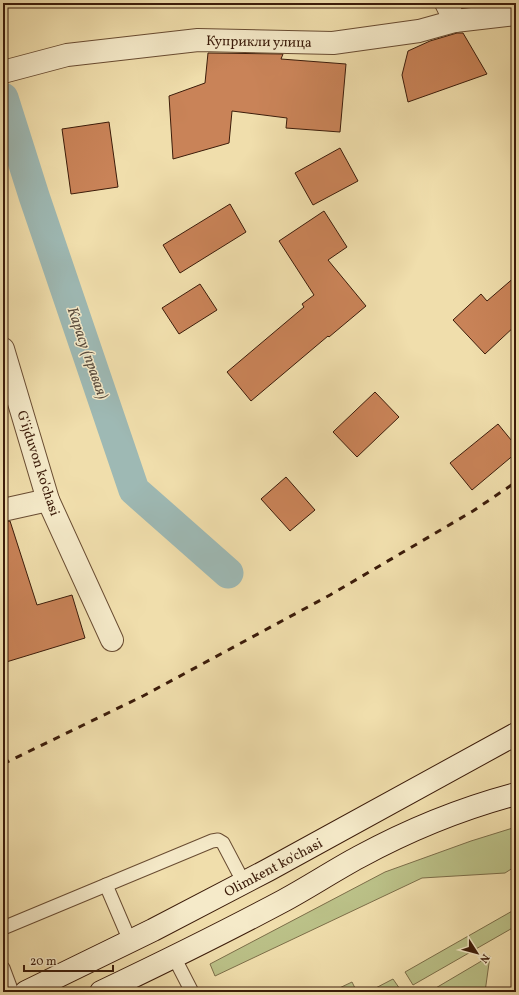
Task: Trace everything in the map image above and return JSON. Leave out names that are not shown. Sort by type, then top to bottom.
[{"type":"main road","name":"Куприкли улица","points":[[8,71],[67,55],[198,40],[333,43],[419,31],[450,12],[516,14]]},
{"type":"main road","name":"G'ijduvon ko'chasi","points":[[3,349],[48,500],[112,640]]},
{"type":"main road","points":[[3,510],[48,500]]},
{"type":"main road","name":"Olimkent ko'chasi","points":[[26,992],[244,883],[516,734]]},
{"type":"main road","points":[[102,992],[283,901],[360,856],[418,828],[474,806],[516,794]]},
{"type":"lane","points":[[3,928],[212,840],[218,840],[223,843],[244,883]]},
{"type":"lane","points":[[106,885],[130,941]]},
{"type":"lane","points":[[174,957],[192,992]]},
{"type":"lane","points":[[3,968],[12,992]]},
{"type":"green space","points":[[516,827],[516,866],[505,873],[422,878],[215,976],[210,964],[385,872],[471,841]]},
{"type":"green space","points":[[514,910],[516,926],[413,985],[405,972]]},
{"type":"green space","points":[[490,956],[485,992],[429,992]]},
{"type":"green space","points":[[393,979],[402,992],[368,992]]},
{"type":"green space","points":[[352,982],[357,992],[331,992]]},
{"type":"building","points":[[457,33],[463,33],[487,74],[408,102],[402,75],[408,51],[430,41]]},
{"type":"building","points":[[208,53],[283,54],[281,59],[346,64],[340,132],[286,128],[287,118],[232,111],[229,143],[173,159],[169,96],[205,83]]},
{"type":"building","points":[[109,122],[118,187],[71,194],[62,129]]},
{"type":"building","points":[[340,148],[358,181],[313,205],[295,173]]},
{"type":"building","points":[[230,204],[246,232],[180,273],[163,245]]},
{"type":"building","points":[[324,211],[347,247],[328,260],[366,306],[251,401],[227,372],[304,307],[302,304],[314,295],[279,241]]},
{"type":"building","points":[[516,276],[516,325],[485,354],[453,320],[481,294],[487,301]]},
{"type":"building","points":[[200,284],[217,310],[179,334],[162,308]]},
{"type":"building","points":[[375,392],[399,417],[357,457],[333,432]]},
{"type":"building","points":[[498,424],[516,446],[516,453],[472,490],[450,463]]},
{"type":"building","points":[[286,477],[315,510],[290,531],[261,499]]},
{"type":"building","points":[[10,521],[37,605],[72,595],[85,638],[3,663],[3,522]]},
{"type":"waterway","name":"Карасу (правая)","points":[[3,98],[34,196],[134,490],[228,573]]},
{"type":"railway","points":[[3,764],[143,696],[330,595],[473,511],[516,482]]}]
